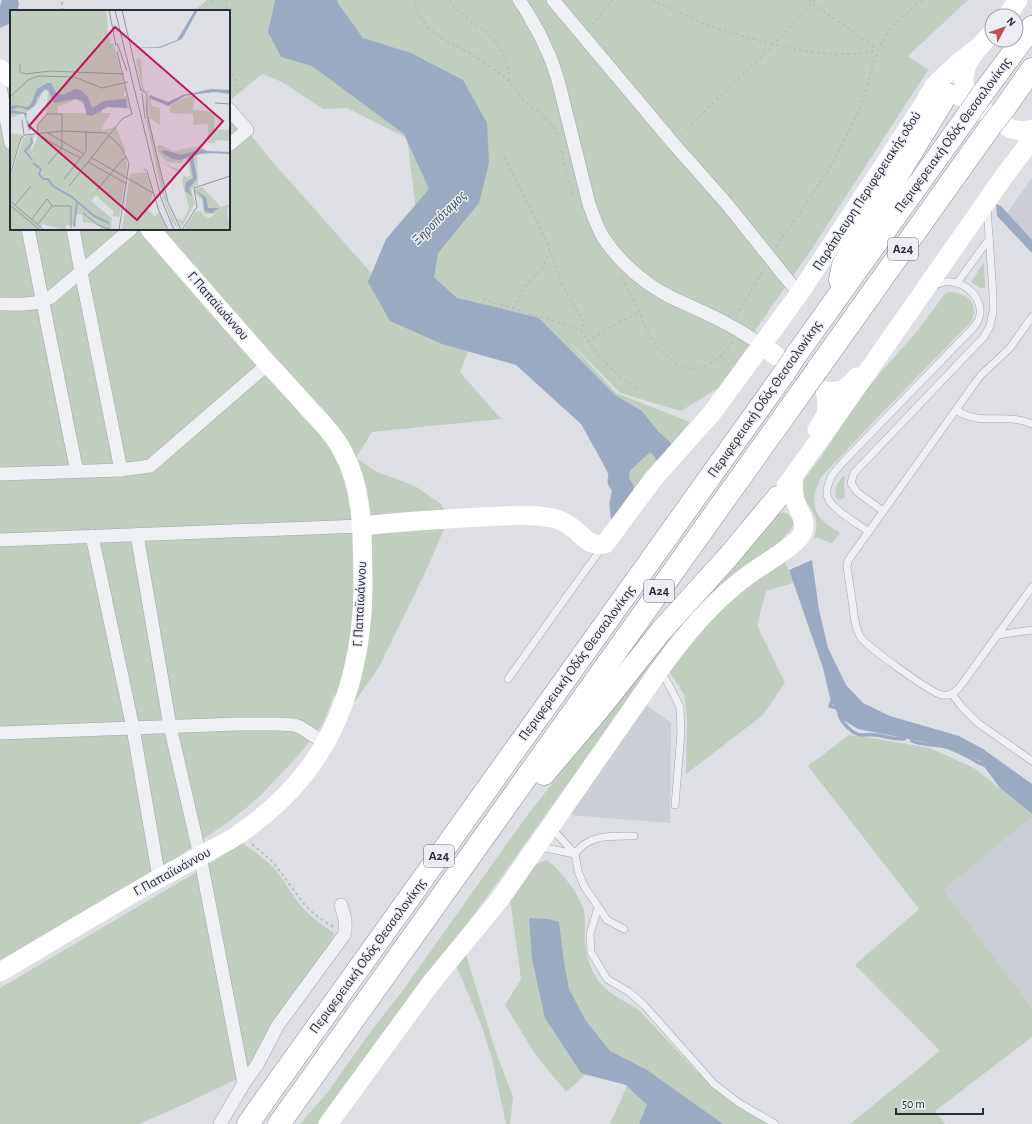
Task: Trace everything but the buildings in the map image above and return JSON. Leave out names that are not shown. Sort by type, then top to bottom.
[{"type":"highway","name":"Περιφερειακή Οδός Θεσσαλονίκης","points":[[248,1124],[780,357],[836,299],[966,100],[1032,27]]},
{"type":"highway","name":"Περιφερειακή Οδός Θεσσαλονίκης","points":[[279,1124],[514,795],[815,383],[999,120],[1032,69]]},
{"type":"highway","points":[[836,299],[843,265],[966,100]]},
{"type":"highway","points":[[514,795],[543,775],[600,708],[661,632],[728,557],[778,497]]},
{"type":"street","points":[[519,0],[540,35],[551,59],[558,80],[589,204],[594,220],[603,237],[629,268],[644,281],[663,293],[731,325],[780,357]]},
{"type":"street","points":[[554,0],[672,143],[731,208],[799,294]]},
{"type":"street","name":"Παράπλευρη Περιφερειακής οδού","points":[[605,544],[654,478],[712,413],[780,357],[799,294],[920,110],[934,86],[984,42]]},
{"type":"street","points":[[966,100],[963,86],[963,77],[966,67],[970,59],[984,43]]},
{"type":"street","points":[[0,69],[10,77]]},
{"type":"street","points":[[10,79],[0,87],[10,138]]},
{"type":"street","points":[[920,110],[937,98],[966,100],[999,120],[1011,130],[1026,131],[1032,129]]},
{"type":"street","points":[[230,110],[247,130],[230,144]]},
{"type":"street","points":[[999,120],[1011,140],[1013,152],[1002,179]]},
{"type":"street","points":[[778,497],[1002,179],[1032,139]]},
{"type":"street","points":[[28,230],[77,472]]},
{"type":"street","points":[[73,230],[121,470]]},
{"type":"street","points":[[0,304],[19,304],[42,301],[51,297],[130,230]]},
{"type":"street","name":"Γ. Παπαϊωάννου","points":[[0,972],[159,878],[227,842],[264,815],[298,781],[314,762],[325,743],[334,726],[346,696],[357,652],[363,596],[361,526],[360,502],[350,465],[339,444],[319,420],[151,230]]},
{"type":"street","points":[[815,383],[840,391],[850,385],[887,336],[907,315]]},
{"type":"street","points":[[0,474],[121,470],[150,466],[268,364]]},
{"type":"street","points":[[800,511],[778,497],[776,491],[782,479],[825,416],[828,407],[815,383]]},
{"type":"street","points":[[328,1124],[431,983],[495,906],[660,669],[688,632],[716,602],[752,572],[798,540],[804,530],[804,524],[794,495],[794,476]]},
{"type":"street","points":[[0,540],[361,526],[428,520],[540,516],[557,519],[574,529],[589,542],[596,545],[605,544]]},
{"type":"street","points":[[137,535],[170,726],[200,856],[244,1083]]},
{"type":"street","points":[[92,536],[133,728],[159,878]]},
{"type":"street","points":[[0,732],[237,724],[287,724],[300,727],[325,743]]},
{"type":"street","points":[[220,1124],[244,1083],[258,1066],[278,1025],[344,935],[346,929],[345,918],[341,904]]},
{"type":"lane","points":[[883,511],[857,492],[852,486],[852,477],[857,468],[978,343],[988,331],[992,321],[993,311],[986,202]]},
{"type":"lane","points":[[957,283],[989,239]]},
{"type":"lane","points":[[869,532],[832,505],[826,491],[832,476],[843,462],[978,323],[980,313],[978,302],[969,289],[957,283],[947,282],[934,285],[921,295]]},
{"type":"lane","points":[[1032,317],[1009,349],[978,379],[883,511],[847,565],[856,625],[859,635],[863,641],[933,692],[943,696],[952,694],[962,684],[1032,587]]},
{"type":"lane","points":[[956,410],[973,418],[1015,419],[1032,424]]},
{"type":"lane","points":[[508,679],[605,544]]},
{"type":"lane","points":[[997,635],[1032,630]]},
{"type":"lane","points":[[660,669],[680,708],[681,733],[675,805]]},
{"type":"lane","points":[[952,694],[978,724],[1032,761]]},
{"type":"lane","points":[[553,822],[553,828],[556,834],[575,854],[580,877],[598,908],[607,920],[624,929]]},
{"type":"lane","points":[[575,854],[582,845],[591,840],[612,836],[634,836]]},
{"type":"lane","points":[[529,857],[537,850],[546,848],[575,854]]},
{"type":"lane","points":[[598,908],[590,934],[591,952],[607,979],[629,992],[644,1005],[714,1084],[739,1103],[775,1124]]},
{"type":"path","points":[[203,10],[214,0]]},
{"type":"path","points":[[226,0],[227,10]]},
{"type":"path","points":[[414,0],[418,13],[424,23],[433,32],[483,61],[510,83],[508,69],[502,52],[495,40],[459,12],[449,0]]},
{"type":"path","points":[[592,24],[613,0]]},
{"type":"path","points":[[652,0],[705,24],[773,44],[830,54],[856,54],[878,50]]},
{"type":"path","points":[[808,0],[878,50]]},
{"type":"path","points":[[686,129],[816,0]]},
{"type":"path","points":[[731,325],[785,234],[824,178],[850,129],[863,99],[878,50],[886,35],[897,22],[922,0]]},
{"type":"path","points":[[230,70],[236,81],[238,92]]},
{"type":"path","points":[[504,157],[537,221],[563,286],[584,323],[581,330]]},
{"type":"path","points":[[514,308],[524,287],[543,267],[550,251]]},
{"type":"path","points":[[483,299],[581,330],[588,342],[617,375],[640,390]]},
{"type":"path","points":[[588,342],[613,324],[640,313]]},
{"type":"path","points":[[241,833],[273,862],[304,904],[314,914],[344,935]]},
{"type":"shaded area","points":[[1032,178],[1032,249],[999,213],[1007,213]]},
{"type":"shaded area","points":[[645,704],[671,723],[670,823],[569,815]]},
{"type":"shaded area","points":[[1032,817],[1032,1008],[942,890]]},
{"type":"green space","points":[[207,0],[968,0],[908,56],[928,70],[811,250],[756,329],[751,345],[720,387],[681,411],[620,393],[564,336],[616,393],[690,422],[619,513],[612,482],[562,378],[476,332],[460,372],[501,419],[372,432],[356,458],[377,472],[415,486],[441,504],[449,518],[424,575],[379,667],[354,703],[334,695],[323,724],[298,756],[260,796],[231,820],[172,861],[0,961],[0,91],[10,87],[10,230],[230,230],[230,110],[271,160],[382,285],[416,211],[407,138],[347,108],[323,109],[282,82],[262,74],[230,100],[230,10],[195,10]]},
{"type":"green space","points":[[984,262],[985,288],[980,288],[971,282]]},
{"type":"green space","points":[[952,292],[964,295],[971,302],[974,311],[971,322],[821,477],[815,492],[815,508],[820,518],[840,533],[832,543],[814,537],[816,531],[816,520],[812,510],[800,496],[803,481],[821,457],[860,398],[919,329],[944,295]]},
{"type":"green space","points":[[845,476],[845,497],[839,500],[836,497],[836,488],[840,479]]},
{"type":"green space","points":[[777,512],[785,513],[792,519],[794,524],[790,531],[777,544],[741,569],[674,636],[505,872],[321,1124],[300,1124],[327,1093],[374,1027],[401,993],[523,821],[618,697]]},
{"type":"green space","points":[[783,557],[794,583],[766,591],[757,625],[785,683],[763,715],[686,774],[687,719],[684,694],[666,667],[701,625]]},
{"type":"green space","points":[[849,735],[930,748],[974,768],[1032,814],[1032,817],[943,890],[1032,1008],[1032,1037],[935,1111],[945,1124],[850,1124],[940,1051],[855,965],[919,909],[808,766]]},
{"type":"green space","points":[[242,843],[270,864],[301,906],[317,921],[334,933],[330,944],[252,1072],[139,1124],[0,1124],[0,988],[195,873]]},
{"type":"green space","points":[[547,860],[569,883],[582,904],[585,915],[586,953],[591,968],[599,982],[613,994],[639,1010],[696,1071],[767,1121],[767,1124],[610,1124],[628,1084],[585,1075],[566,1092],[535,1054],[505,1005],[521,979],[510,899],[531,870],[536,865]]},
{"type":"green space","points":[[466,955],[496,1052],[513,1097],[510,1124],[506,1124],[492,1059],[482,1027],[456,965]]},
{"type":"water","points":[[2,0],[18,0],[19,4],[17,10],[10,10],[10,23],[0,28],[0,6]]},
{"type":"water","points":[[275,0],[337,0],[363,38],[411,53],[463,80],[487,123],[489,163],[479,203],[438,253],[434,277],[457,298],[539,318],[615,395],[642,411],[664,439],[615,485],[581,424],[516,365],[442,344],[390,321],[368,282],[386,239],[429,189],[404,134],[312,66],[281,57],[268,32]]},
{"type":"water","points":[[996,204],[1001,206],[1032,240],[1032,253],[997,216]]},
{"type":"water","points":[[812,560],[819,610],[828,648],[846,685],[863,703],[890,716],[959,736],[983,749],[1032,784],[1032,814],[1000,788],[980,761],[949,747],[858,729],[840,718],[830,698],[823,668],[789,570]]},
{"type":"water","points":[[529,918],[548,919],[559,922],[569,989],[586,1021],[610,1051],[647,1070],[723,1124],[639,1124],[647,1105],[626,1085],[581,1073],[545,1018],[532,959]]},
{"type":"waterway","name":"Ξηροπόταμος","points":[[634,449],[643,440],[652,440],[661,448],[666,456]]},
{"type":"waterway","points":[[616,455],[620,467],[618,481],[623,488],[620,504],[621,515]]},
{"type":"waterway","points":[[833,698],[830,706],[837,708]]},
{"type":"waterway","points":[[839,714],[847,727],[861,735],[877,735],[901,739],[904,739],[907,736]]},
{"type":"waterway","points":[[911,736],[912,741],[921,744],[947,747],[987,766]]}]
